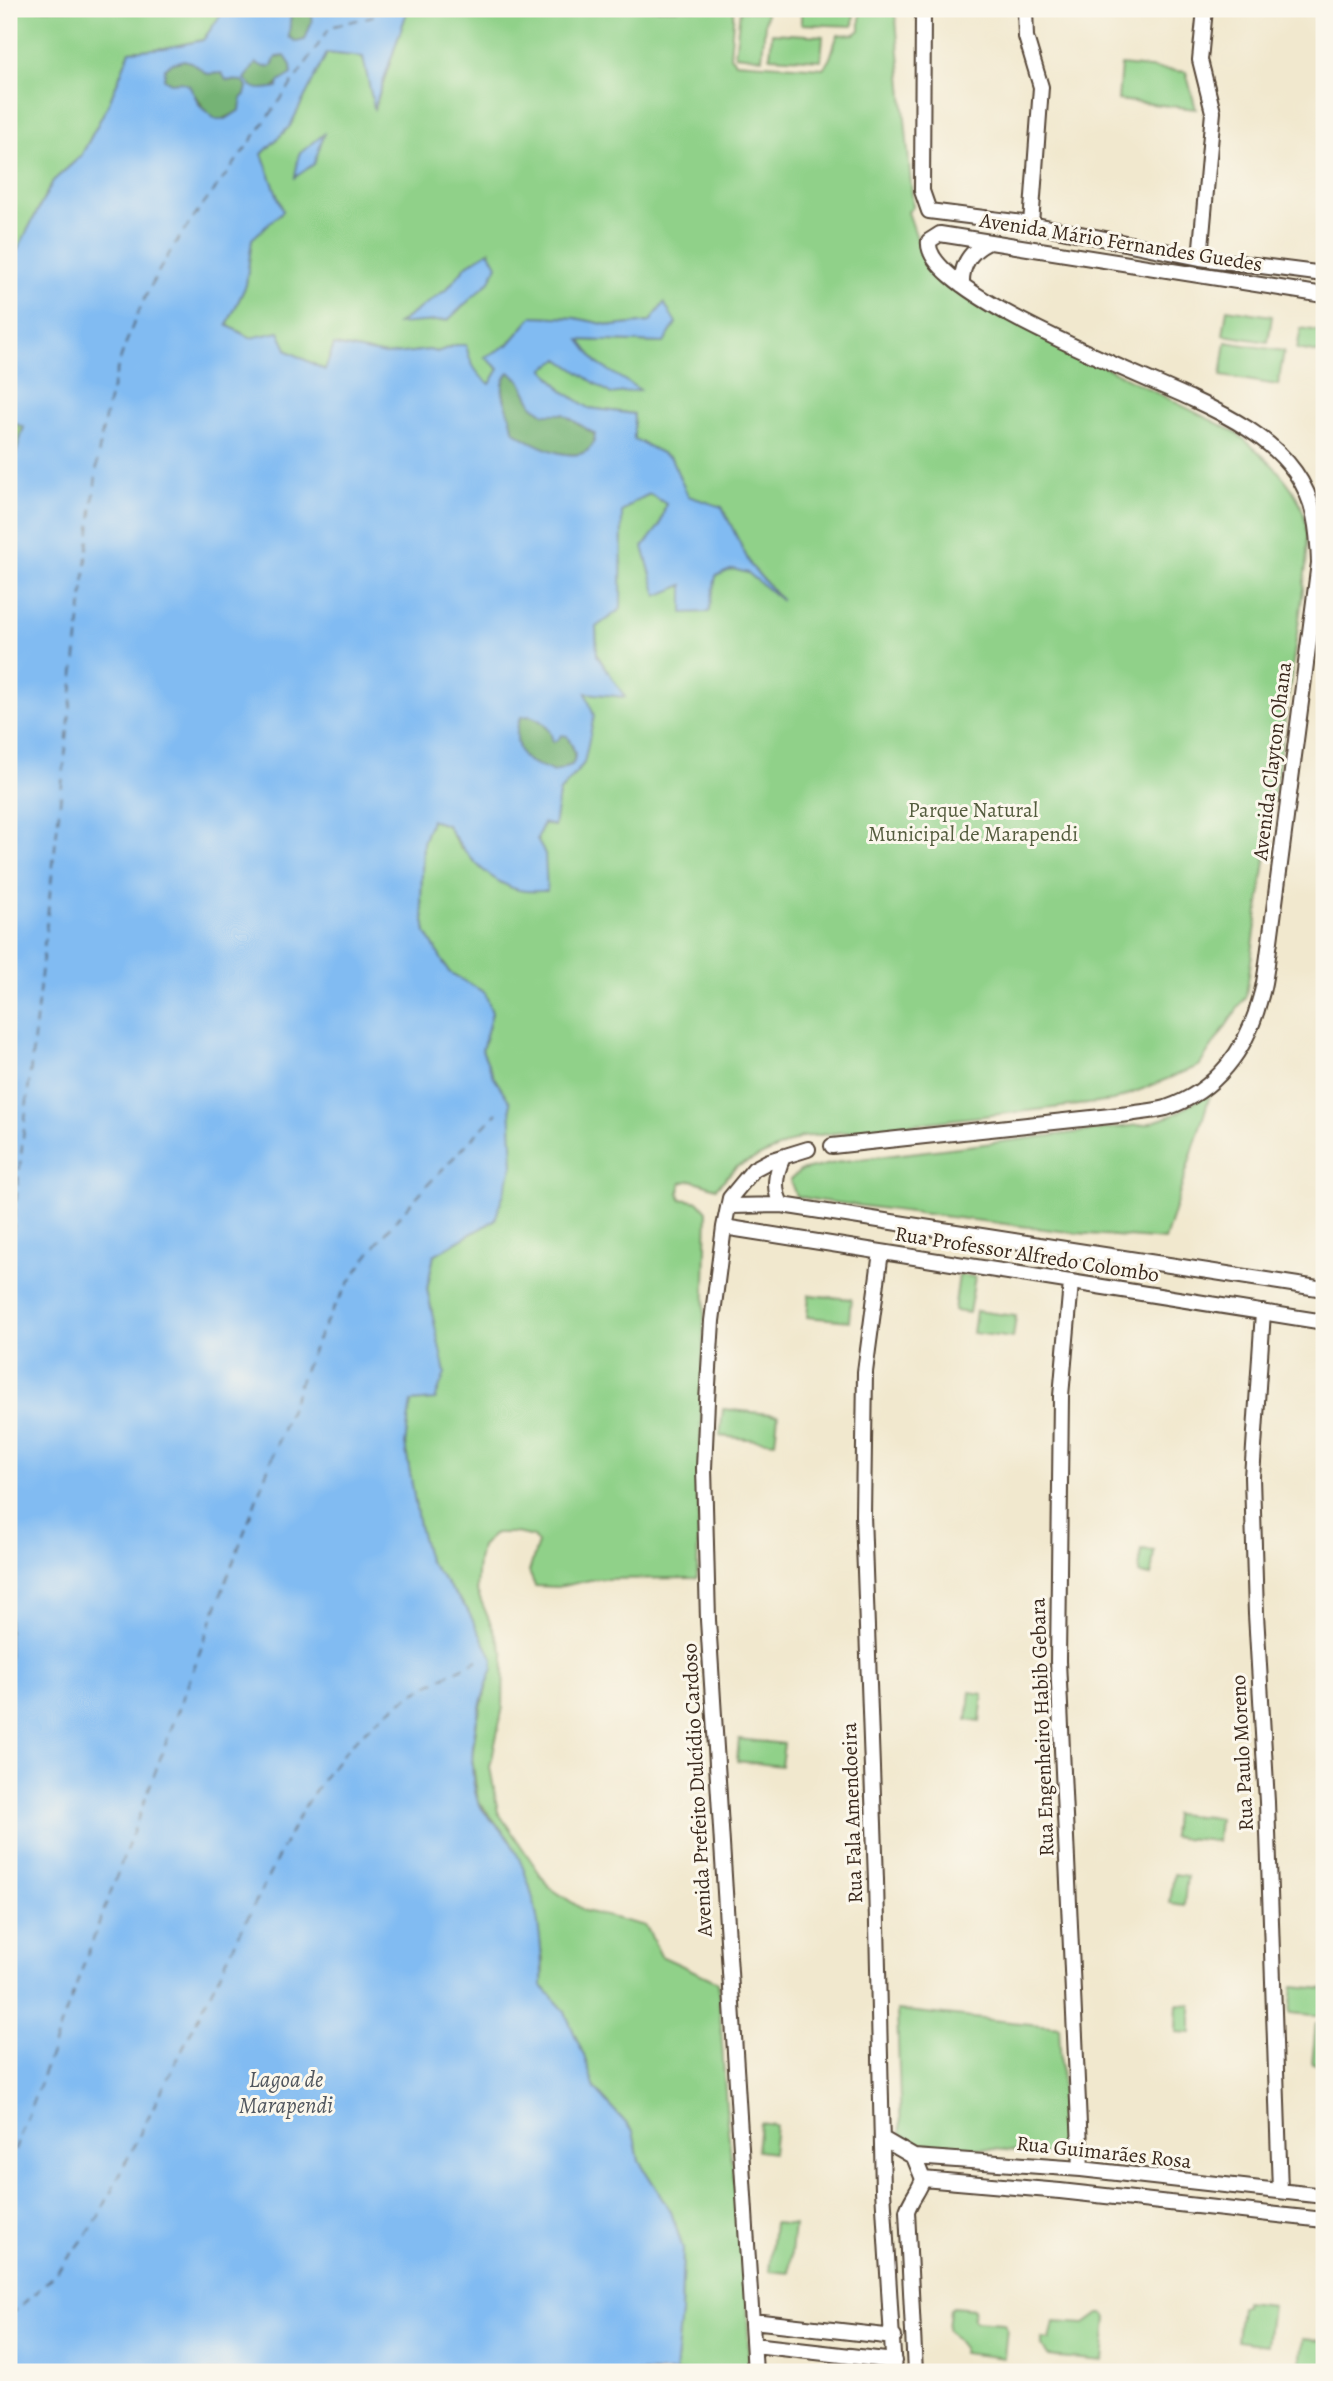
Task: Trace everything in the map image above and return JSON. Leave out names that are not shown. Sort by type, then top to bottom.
[{"type":"street","name":"Avenida Mário Fernandes Guedes","points":[[923,9],[922,191],[929,211],[1031,224],[1200,258],[1324,274]]},
{"type":"street","points":[[1025,9],[1026,37],[1041,87],[1031,224]]},
{"type":"street","points":[[1200,258],[1213,112],[1200,60],[1205,9]]},
{"type":"street","name":"Avenida Mário Fernandes Guedes","points":[[933,255],[928,244],[936,235],[1324,295]]},
{"type":"street","points":[[962,285],[961,274],[967,261],[973,251],[987,243]]},
{"type":"street","name":"Avenida Clayton Ohana","points":[[832,1146],[1129,1115],[1165,1108],[1199,1092],[1220,1076],[1242,1044],[1260,1000],[1319,564],[1318,530],[1310,499],[1295,472],[1273,447],[1194,399],[1066,343],[998,309],[962,285],[933,255]]},
{"type":"street","points":[[729,1206],[737,1188],[754,1169],[808,1149]]},
{"type":"street","points":[[782,1205],[776,1190],[776,1179],[783,1157]]},
{"type":"street","name":"Rua Professor Alfredo Colombo","points":[[729,1206],[782,1205],[1324,1289]]},
{"type":"street","name":"Avenida Prefeito Dulcídio Cardoso","points":[[729,1206],[712,1321],[704,1468],[708,1620],[755,2372]]},
{"type":"street","name":"Rua Professor Alfredo Colombo","points":[[724,1227],[1324,1322]]},
{"type":"street","name":"Rua Fala Amendoeira","points":[[881,1252],[865,1372],[863,1515],[883,2190],[894,2367]]},
{"type":"street","name":"Rua Engenheiro Habib Gebara","points":[[1072,1283],[1061,1396],[1058,1661],[1081,2169]]},
{"type":"street","name":"Rua Paulo Moreno","points":[[1263,1312],[1252,1477],[1255,1614],[1267,1802],[1280,2191]]},
{"type":"street","name":"Rua Guimarães Rosa","points":[[883,2139],[914,2157],[1081,2169],[1324,2196]]},
{"type":"street","points":[[914,2157],[923,2179],[907,2211],[915,2372]]},
{"type":"street","name":"Rua Guimarães Rosa","points":[[923,2179],[1324,2220]]},
{"type":"street","points":[[883,2190],[901,2201],[910,2203]]},
{"type":"street","points":[[753,2321],[894,2337]]},
{"type":"street","points":[[754,2345],[894,2367]]},
{"type":"green space","points":[[9,9],[225,9],[203,40],[165,48],[130,51],[109,103],[81,156],[53,181],[9,266]]},
{"type":"green space","points":[[291,9],[312,9],[312,21],[305,40],[297,42],[289,37]]},
{"type":"green space","name":"Parque Natural Municipal de Marapendi","points":[[408,9],[734,9],[730,56],[735,62],[823,68],[831,56],[838,35],[855,34],[860,30],[860,9],[895,9],[913,206],[908,212],[928,270],[963,296],[1235,432],[1269,461],[1289,484],[1306,524],[1305,575],[1246,996],[1199,1066],[1113,1101],[802,1137],[736,1167],[716,1188],[692,1180],[681,1183],[681,1199],[699,1202],[707,1211],[697,1578],[595,1579],[558,1587],[535,1586],[529,1572],[538,1543],[533,1537],[516,1533],[495,1533],[481,1546],[476,1589],[504,1655],[503,1707],[490,1767],[498,1812],[549,1887],[585,1911],[646,1926],[661,1956],[718,1982],[727,2122],[747,2290],[749,2372],[675,2372],[681,2313],[683,2249],[671,2212],[639,2161],[633,2131],[595,2089],[564,2010],[542,1986],[543,1961],[535,1906],[526,1877],[510,1840],[478,1801],[472,1758],[477,1721],[491,1671],[467,1609],[428,1560],[419,1526],[405,1444],[411,1401],[432,1312],[427,1289],[434,1255],[495,1220],[507,1098],[493,1076],[482,1050],[492,1013],[485,993],[449,972],[426,933],[421,900],[423,843],[431,820],[447,825],[460,848],[545,854],[537,840],[543,823],[554,826],[559,793],[584,763],[586,692],[624,697],[597,655],[596,627],[622,512],[635,501],[649,494],[666,503],[660,525],[684,585],[733,569],[748,573],[778,596],[751,566],[722,507],[687,496],[671,458],[634,439],[634,414],[589,408],[563,391],[543,368],[559,359],[638,390],[598,364],[579,340],[664,343],[664,304],[651,322],[614,326],[575,318],[533,316],[508,345],[486,357],[499,369],[490,384],[481,378],[456,345],[437,352],[429,350],[386,355],[334,345],[325,370],[227,325],[246,285],[252,238],[283,211],[262,154],[290,126],[327,53],[363,57],[375,107]],"holes":[[[489,251],[462,305],[448,320],[399,323],[447,289],[467,265]]]},
{"type":"green space","points":[[801,9],[854,9],[853,26],[801,24]]},
{"type":"green space","points":[[740,10],[766,12],[762,58],[735,55]]},
{"type":"green space","points":[[772,33],[823,36],[821,60],[770,57]]},
{"type":"green space","points":[[285,56],[291,65],[292,74],[274,87],[263,91],[251,86],[245,79],[256,62]]},
{"type":"green space","points":[[184,60],[193,63],[207,74],[222,73],[226,80],[243,81],[247,87],[240,110],[224,118],[214,119],[181,82],[171,83],[164,79],[165,68]]},
{"type":"green space","points":[[1121,65],[1186,72],[1196,109],[1118,100]]},
{"type":"green space","points":[[1227,309],[1272,316],[1268,342],[1223,335]]},
{"type":"green space","points":[[1301,328],[1324,332],[1324,354],[1297,349]]},
{"type":"green space","points":[[1226,342],[1284,351],[1278,385],[1221,376]]},
{"type":"green space","points":[[509,372],[520,380],[533,406],[545,414],[563,414],[595,435],[591,447],[583,453],[559,453],[533,443],[513,430],[503,393]]},
{"type":"green space","points":[[14,423],[25,427],[9,477],[9,428]]},
{"type":"green space","points":[[530,715],[540,720],[552,734],[566,735],[574,754],[572,765],[553,772],[526,760],[519,749],[517,729],[521,717]]},
{"type":"green space","points":[[1211,1092],[1165,1240],[1076,1233],[823,1201],[796,1196],[790,1180],[800,1171],[844,1161],[1147,1124],[1173,1115]]},
{"type":"green space","points":[[959,1275],[975,1277],[969,1313],[954,1311]]},
{"type":"green space","points":[[809,1295],[851,1299],[849,1321],[807,1317]]},
{"type":"green space","points":[[976,1311],[1016,1316],[1013,1338],[973,1333]]},
{"type":"green space","points":[[723,1409],[778,1415],[775,1442],[720,1436]]},
{"type":"green space","points":[[1141,1550],[1154,1551],[1151,1576],[1139,1574]]},
{"type":"green space","points":[[970,1692],[983,1694],[980,1722],[967,1720]]},
{"type":"green space","points":[[739,1739],[784,1744],[781,1766],[737,1761]]},
{"type":"green space","points":[[1174,1814],[1219,1818],[1217,1841],[1172,1837]]},
{"type":"green space","points":[[1174,1874],[1187,1876],[1184,1905],[1170,1903]]},
{"type":"green space","points":[[1293,1986],[1324,1989],[1324,2016],[1290,2013]]},
{"type":"green space","points":[[1177,2004],[1191,2005],[1191,2033],[1176,2032]]},
{"type":"green space","points":[[897,2010],[1059,2027],[1065,2145],[1057,2154],[917,2143],[901,2134]]},
{"type":"green space","points":[[1316,2023],[1324,2024],[1324,2065],[1312,2064]]},
{"type":"green space","points":[[760,2123],[776,2125],[773,2153],[757,2151]]},
{"type":"green space","points":[[774,2223],[794,2225],[789,2273],[769,2271]]},
{"type":"green space","points":[[1245,2302],[1272,2305],[1267,2345],[1237,2341],[1241,2306],[1245,2306]]},
{"type":"green space","points":[[950,2309],[974,2309],[975,2321],[1003,2323],[1007,2328],[1004,2358],[962,2353],[963,2348],[948,2329]]},
{"type":"green space","points":[[1099,2314],[1107,2318],[1103,2361],[1048,2356],[1042,2346],[1042,2339],[1050,2340],[1054,2322],[1085,2324]]},
{"type":"green space","points":[[1303,2339],[1324,2341],[1324,2372],[1306,2372],[1300,2365]]},
{"type":"water","name":"Lagoa de Marapendi","points":[[225,9],[291,9],[289,37],[297,42],[305,40],[312,21],[312,9],[408,9],[374,108],[363,57],[327,53],[290,126],[262,154],[283,211],[252,239],[246,285],[227,325],[250,338],[279,332],[288,351],[325,370],[334,345],[386,355],[429,350],[437,352],[456,345],[466,345],[474,367],[490,384],[499,369],[485,357],[508,345],[533,316],[575,318],[613,326],[650,322],[664,303],[676,323],[664,343],[580,340],[598,364],[640,390],[611,394],[559,359],[544,369],[563,391],[589,408],[634,414],[634,439],[671,458],[688,496],[722,507],[751,566],[782,601],[748,573],[733,569],[716,576],[709,612],[683,613],[683,585],[657,596],[643,547],[660,525],[666,504],[650,494],[635,501],[622,512],[621,609],[596,627],[597,655],[625,697],[586,693],[594,716],[584,763],[559,793],[554,826],[543,823],[537,840],[545,854],[547,891],[519,890],[496,880],[468,855],[447,825],[431,820],[423,843],[421,900],[426,933],[449,972],[485,993],[492,1013],[482,1050],[493,1076],[510,1102],[513,1165],[495,1220],[434,1255],[427,1289],[445,1373],[435,1400],[411,1402],[405,1444],[419,1526],[428,1560],[467,1609],[493,1659],[493,1668],[474,1733],[472,1767],[477,1799],[510,1841],[526,1875],[539,1930],[542,1986],[564,2010],[595,2089],[633,2131],[639,2161],[671,2212],[683,2249],[681,2313],[675,2372],[9,2372],[9,477],[24,427],[14,423],[9,428],[9,266],[53,181],[81,156],[109,103],[130,51],[165,48],[203,40]],"holes":[[[285,56],[291,65],[292,74],[279,82],[278,87],[260,89],[245,79],[256,63],[264,67],[272,66],[276,57]],[[184,60],[193,63],[207,74],[222,73],[226,80],[243,81],[247,87],[240,110],[226,119],[215,119],[200,106],[189,85],[171,83],[164,79],[165,68]],[[509,372],[520,380],[533,406],[545,414],[563,414],[595,434],[592,446],[584,453],[560,453],[533,443],[513,430],[503,393]],[[530,716],[543,723],[553,742],[561,735],[567,736],[575,754],[572,765],[553,772],[526,760],[518,743],[517,729],[521,717]]]},
{"type":"water","points":[[324,134],[314,164],[295,177],[299,154]]},
{"type":"water","points":[[489,251],[497,265],[490,281],[448,320],[398,324],[447,289],[467,265]]},
{"type":"ferry route","points":[[9,1265],[98,457],[117,371],[139,310],[175,245],[330,27],[377,15],[380,9]]},
{"type":"ferry route","points":[[9,2166],[304,1371],[322,1331],[341,1295],[387,1232],[497,1113]]},
{"type":"ferry route","points":[[9,2315],[57,2271],[97,2220],[294,1825],[329,1771],[357,1739],[389,1711],[424,1687],[478,1660]]}]
